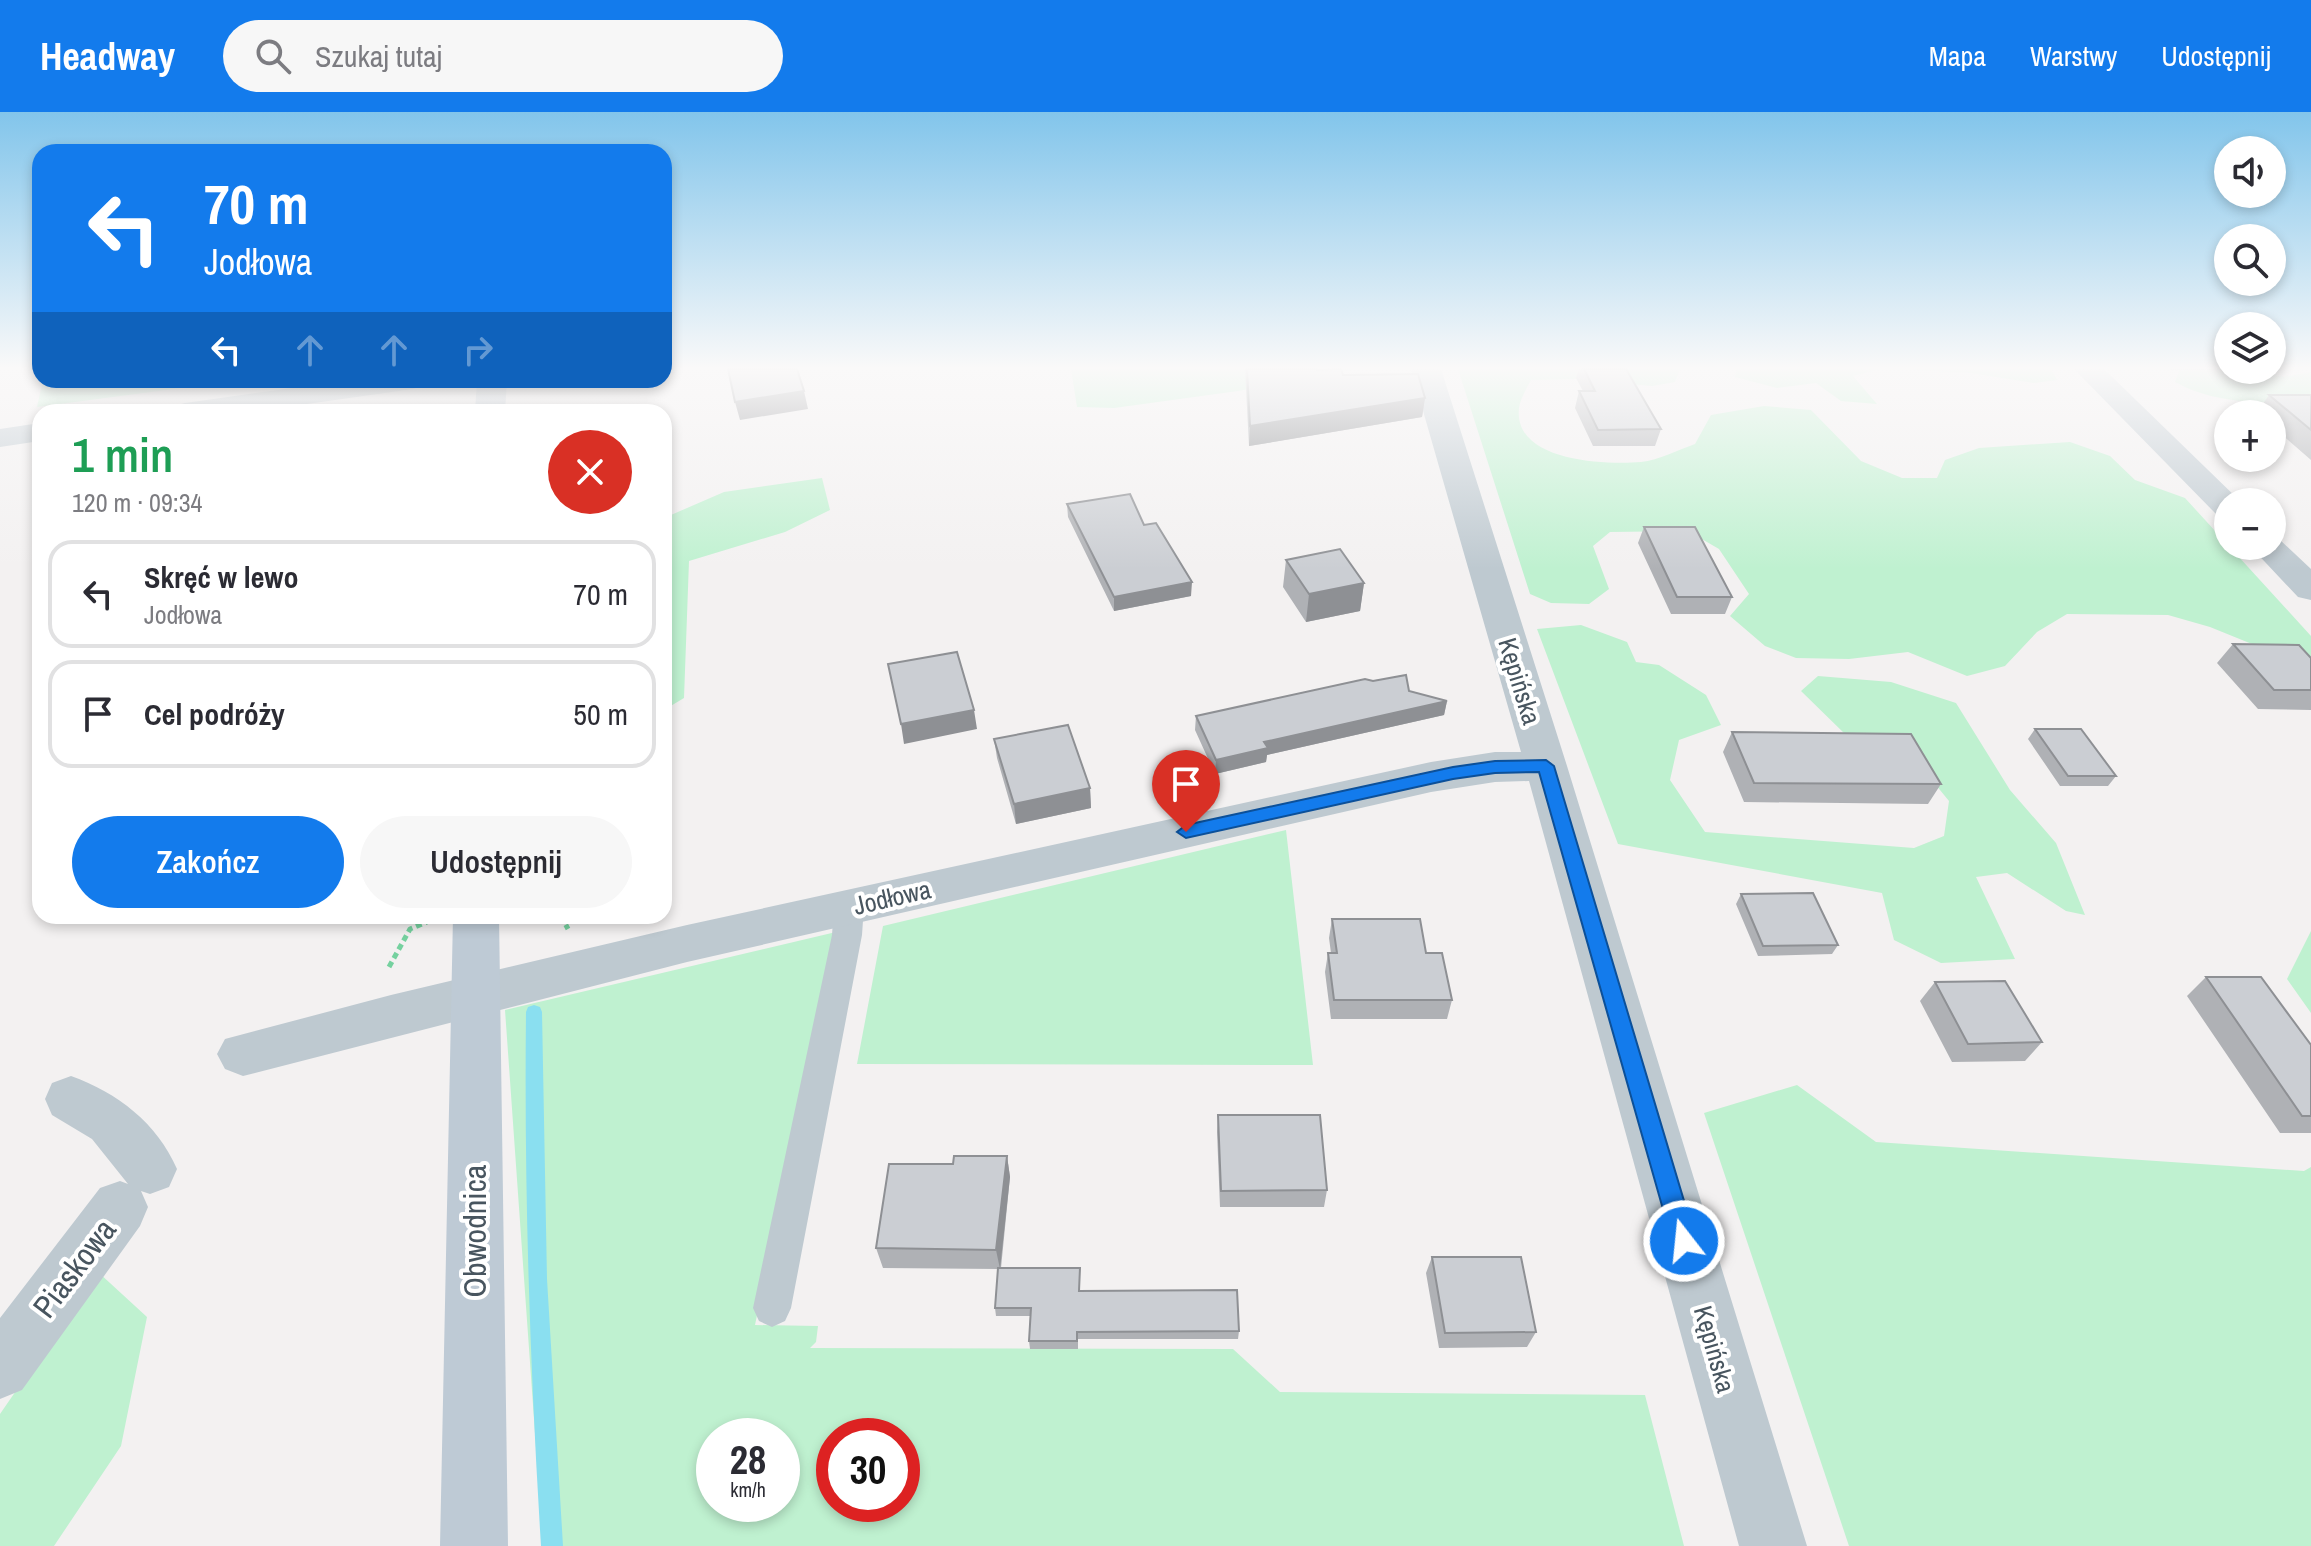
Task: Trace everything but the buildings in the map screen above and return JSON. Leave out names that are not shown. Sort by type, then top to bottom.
[{"type":"main road","name":"Obwodnica","points":[[474,1546],[476,924]]},
{"type":"street","name":"Kępińska","points":[[1446,436],[1546,766],[1773,1546]]},
{"type":"street","points":[[2156,436],[2214,493]]},
{"type":"street","points":[[2281,560],[2311,589]]},
{"type":"street","name":"Jodłowa","points":[[243,1054],[475,992],[1431,777],[1495,767],[1546,766]]},
{"type":"street","name":"Piaskowa","points":[[0,1368],[135,1188],[111,1122],[71,1099]]},
{"type":"lane","points":[[772,1308],[847,935],[849,906]]},
{"type":"green space","points":[[1479,436],[1528,436],[1546,450],[1565,456],[1625,463],[1655,459],[1695,444],[1699,436],[1836,436],[1861,461],[1902,478],[1937,478],[1945,460],[1979,448],[2070,442],[2110,456],[2135,480],[2185,498],[2214,530],[2214,560],[2242,560],[2311,636],[2311,658],[2279,655],[2210,627],[2168,615],[2067,614],[2037,632],[2005,666],[1967,676],[1908,652],[1849,659],[1796,658],[1765,646],[1730,616],[1749,594],[1719,549],[1688,531],[1610,532],[1593,546],[1609,589],[1589,604],[1551,603],[1530,594]]},
{"type":"green space","points":[[822,478],[830,510],[785,532],[689,561],[684,698],[672,705],[672,515],[724,492]]},
{"type":"green space","points":[[1581,625],[1627,642],[1636,662],[1659,665],[1706,695],[1721,725],[1679,740],[1670,780],[1705,832],[1914,848],[1944,836],[1949,801],[1908,751],[1846,735],[1801,691],[1818,676],[1891,682],[1956,703],[2010,790],[2056,843],[2085,915],[2066,911],[2007,873],[1976,877],[2015,959],[1941,963],[1894,940],[1882,893],[1618,844],[1537,629]]},
{"type":"green space","points":[[1286,830],[1313,1065],[857,1064],[883,926]]},
{"type":"green space","points":[[2311,931],[2311,1013],[2287,979]]},
{"type":"green space","points":[[836,932],[755,1325],[818,1326],[816,1342],[810,1348],[1233,1349],[1280,1392],[1645,1395],[1684,1546],[543,1546],[505,1010]]},
{"type":"green space","points":[[1797,1085],[1876,1142],[2304,1171],[2311,1167],[2311,1546],[1849,1546],[1704,1113]]},
{"type":"green space","points":[[98,1272],[147,1317],[121,1446],[54,1546],[0,1546],[0,1414]]},
{"type":"waterway","points":[[534,1012],[537,1279],[552,1546]]},
{"type":"route","points":[[1186,832],[1431,777],[1495,767],[1546,766],[1684,1241]]}]
